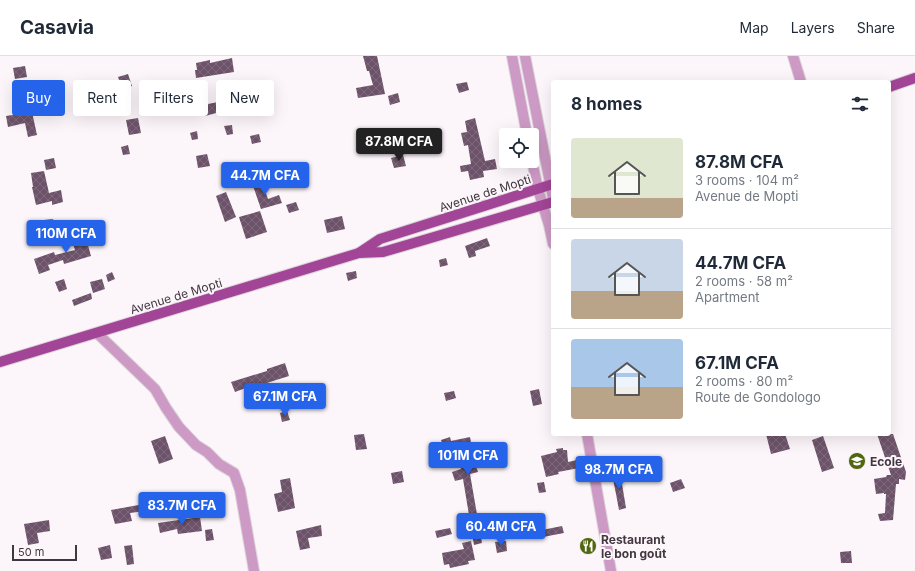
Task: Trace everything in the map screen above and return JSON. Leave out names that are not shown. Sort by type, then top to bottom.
[{"type":"main road","points":[[891,86],[915,78]]},
{"type":"main road","name":"Avenue de Mopti","points":[[359,253],[380,239],[551,185]]},
{"type":"main road","name":"Avenue de Mopti","points":[[0,362],[359,253],[384,252],[551,203]]},
{"type":"street","points":[[512,56],[526,128]]},
{"type":"street","points":[[525,56],[551,180]]},
{"type":"street","points":[[793,56],[800,80]]},
{"type":"street","points":[[533,168],[542,205],[551,231]]},
{"type":"street","points":[[550,225],[551,219]]},
{"type":"street","points":[[97,333],[155,389],[166,408],[196,445],[234,474],[240,490],[254,571]]},
{"type":"street","points":[[587,436],[611,571]]},
{"type":"building","points":[[363,56],[377,56],[385,94],[358,98],[356,88],[373,85]]},
{"type":"building","points":[[232,58],[234,72],[196,78],[196,63],[210,60],[210,63]]},
{"type":"building","points":[[25,66],[27,77],[15,79],[13,68]]},
{"type":"building","points":[[128,74],[130,80],[119,80],[118,77]]},
{"type":"building","points":[[467,82],[469,90],[459,93],[456,84]]},
{"type":"building","points":[[398,93],[400,102],[390,105],[388,96]]},
{"type":"building","points":[[216,102],[216,113],[208,115],[208,104]]},
{"type":"building","points":[[6,116],[33,116],[37,135],[28,137],[25,123],[8,127]]},
{"type":"building","points":[[138,118],[141,133],[129,135],[126,120]]},
{"type":"building","points":[[475,118],[485,161],[495,159],[497,169],[483,171],[484,177],[470,180],[468,171],[461,172],[460,166],[471,164],[468,145],[464,146],[461,133],[467,132],[465,121]]},
{"type":"building","points":[[232,125],[233,134],[227,135],[224,126]]},
{"type":"building","points":[[197,131],[198,139],[192,140],[190,133]]},
{"type":"building","points":[[259,134],[261,142],[252,144],[250,136]]},
{"type":"building","points":[[128,145],[130,154],[123,155],[121,147]]},
{"type":"building","points":[[207,154],[210,166],[198,168],[196,156]]},
{"type":"building","points":[[403,155],[406,166],[394,168],[391,158]]},
{"type":"building","points":[[54,158],[56,168],[46,170],[44,160]]},
{"type":"building","points":[[44,171],[49,193],[61,190],[63,202],[52,205],[52,201],[36,205],[31,173]]},
{"type":"building","points":[[286,171],[289,185],[280,187],[277,173]]},
{"type":"building","points":[[261,179],[268,199],[279,195],[282,203],[261,209],[252,183]]},
{"type":"building","points":[[226,192],[236,217],[225,222],[216,196]]},
{"type":"building","points":[[296,202],[299,210],[289,213],[286,205]]},
{"type":"building","points":[[260,211],[267,232],[246,239],[239,217]]},
{"type":"building","points":[[342,216],[345,229],[327,233],[324,220]]},
{"type":"building","points":[[53,219],[54,228],[45,229],[44,220]]},
{"type":"building","points":[[84,231],[91,256],[64,264],[63,260],[48,265],[50,270],[39,274],[34,259],[54,252],[55,255],[75,250],[70,235]]},
{"type":"building","points":[[487,238],[490,246],[475,251],[476,256],[469,258],[465,246]]},
{"type":"building","points":[[446,258],[448,265],[440,267],[439,260]]},
{"type":"building","points":[[356,271],[357,278],[348,281],[346,273]]},
{"type":"building","points":[[112,272],[115,279],[108,282],[106,275]]},
{"type":"building","points":[[64,279],[67,289],[59,292],[55,282]]},
{"type":"building","points":[[102,279],[105,289],[93,293],[90,282]]},
{"type":"building","points":[[91,293],[92,299],[74,306],[72,300]]},
{"type":"building","points":[[285,363],[289,376],[251,388],[251,386],[235,392],[231,382],[267,371],[267,369]]},
{"type":"building","points":[[539,389],[542,404],[533,406],[530,391]]},
{"type":"building","points":[[454,391],[456,398],[446,401],[444,393]]},
{"type":"building","points":[[287,411],[290,420],[282,422],[280,413]]},
{"type":"building","points":[[364,434],[367,449],[356,450],[354,435]]},
{"type":"building","points":[[891,434],[893,434],[906,472],[905,480],[899,479],[899,484],[896,484],[893,520],[880,521],[878,514],[885,513],[886,494],[876,494],[874,479],[891,475],[878,436],[891,436]]},
{"type":"building","points":[[165,436],[173,459],[159,464],[151,441]]},
{"type":"building","points":[[766,436],[786,436],[790,449],[771,454]]},
{"type":"building","points":[[823,436],[834,468],[822,472],[812,440]]},
{"type":"building","points":[[450,437],[451,441],[470,437],[470,447],[487,443],[489,451],[476,454],[478,462],[475,463],[478,472],[470,474],[482,543],[474,545],[463,479],[455,481],[452,472],[461,469],[456,447],[444,450],[441,440]]},
{"type":"building","points":[[563,448],[563,450],[567,450],[568,462],[577,460],[579,468],[558,472],[559,474],[546,477],[541,456],[557,452],[556,449]]},
{"type":"building","points":[[402,471],[404,482],[393,484],[391,473]]},
{"type":"building","points":[[620,472],[626,508],[619,510],[612,473]]},
{"type":"building","points":[[290,478],[295,508],[278,512],[274,494],[282,492],[280,480]]},
{"type":"building","points":[[681,479],[685,488],[673,492],[670,483]]},
{"type":"building","points":[[544,482],[546,492],[539,493],[537,483]]},
{"type":"building","points":[[144,504],[145,511],[130,513],[132,521],[115,524],[111,510]]},
{"type":"building","points":[[200,517],[202,531],[178,534],[177,529],[160,533],[158,523]]},
{"type":"building","points":[[49,520],[50,531],[37,533],[39,543],[28,545],[24,524]]},
{"type":"building","points":[[321,525],[322,536],[308,538],[310,548],[300,550],[296,531]]},
{"type":"building","points":[[562,526],[564,533],[543,537],[542,530]]},
{"type":"building","points":[[450,528],[452,534],[437,538],[435,531]]},
{"type":"building","points":[[212,529],[214,540],[206,541],[205,530]]},
{"type":"building","points":[[471,541],[475,560],[468,561],[469,564],[450,568],[449,564],[444,565],[442,553],[464,549],[462,543]]},
{"type":"building","points":[[506,541],[507,551],[497,553],[495,542]]},
{"type":"building","points":[[110,545],[112,558],[101,560],[98,548]]},
{"type":"building","points":[[132,545],[134,564],[127,565],[124,546]]},
{"type":"building","points":[[851,551],[852,563],[841,563],[840,552]]},
{"type":"place","name":"Ecole","points":[[857,461]]},
{"type":"place","name":"Restaurant le bon goût","points":[[588,546]]}]
